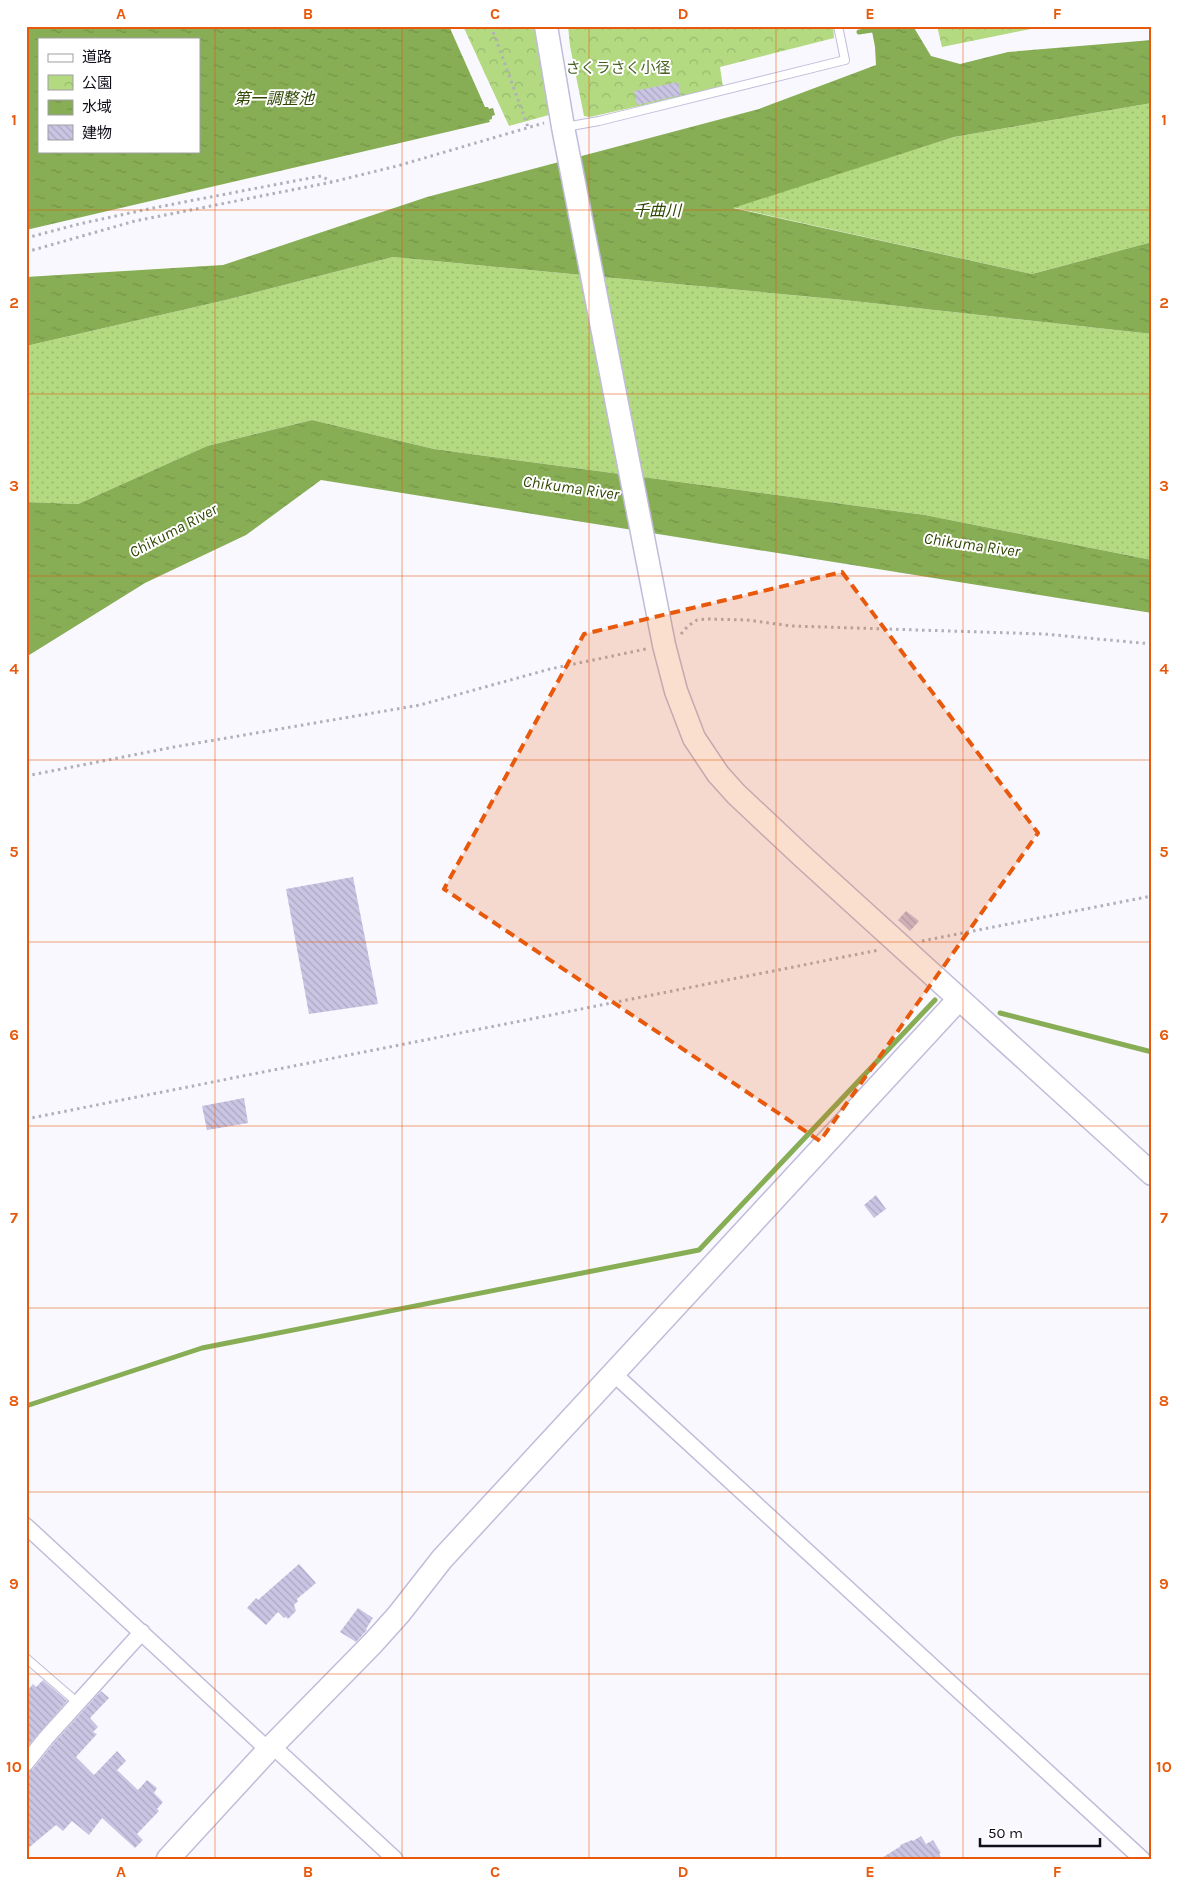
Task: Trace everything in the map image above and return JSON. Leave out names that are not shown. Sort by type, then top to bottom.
[{"type":"street","points":[[546,26],[563,127],[663,636],[676,690],[694,738],[718,774],[736,794],[900,946],[960,998],[1152,1174]]},
{"type":"street","points":[[168,1859],[270,1748],[373,1643],[399,1614],[442,1559],[960,998]]},
{"type":"street","points":[[614,1374],[1142,1859]]},
{"type":"street","points":[[26,1526],[262,1745],[279,1752],[395,1859]]},
{"type":"street","points":[[26,1763],[78,1702],[142,1632]]},
{"type":"lane","points":[[563,127],[598,121],[845,60],[838,26]]},
{"type":"lane","points":[[26,1658],[78,1702]]},
{"type":"path","points":[[491,26],[528,127]]},
{"type":"path","points":[[26,252],[135,221],[332,182],[397,166],[528,127],[563,127]]},
{"type":"path","points":[[26,238],[126,214],[321,176],[332,182]]},
{"type":"path","points":[[26,776],[165,748],[420,705],[663,636],[679,636],[697,620],[748,620],[792,626],[1044,634],[1152,644]]},
{"type":"path","points":[[26,1119],[1152,896]]},
{"type":"highlighted area","points":[[842,572],[1038,833],[820,1141],[444,889],[584,634]]},
{"type":"green space","points":[[463,26],[535,26],[549,115],[509,126]]},
{"type":"green space","name":"さくラさく小径","points":[[568,26],[833,26],[834,38],[720,67],[723,87],[590,117],[584,116],[570,46]]},
{"type":"green space","points":[[937,26],[1045,26],[942,47]]},
{"type":"green space","points":[[1152,103],[1152,242],[1032,274],[731,207],[954,137]]},
{"type":"green space","points":[[393,257],[844,300],[1152,334],[1152,560],[925,515],[434,449],[312,420],[207,446],[78,504],[26,502],[26,346],[226,300]]},
{"type":"water","name":"第一調整池","points":[[26,26],[449,26],[485,107],[493,108],[495,115],[489,120],[490,122],[26,230]]},
{"type":"water","name":"千曲川","points":[[871,26],[913,26],[931,56],[960,64],[1008,52],[1152,40],[1152,103],[954,137],[733,208],[1032,274],[1152,242],[1152,334],[844,300],[393,257],[226,300],[26,346],[26,277],[223,265],[427,197],[759,109],[876,65]]},
{"type":"water","name":"Chikuma River","points":[[312,420],[434,449],[925,515],[1152,560],[1152,613],[321,480],[246,535],[145,583],[26,657],[26,502],[78,504],[207,446]]},
{"type":"building","points":[[678,82],[681,95],[637,105],[634,91]]},
{"type":"building","points":[[353,877],[378,1004],[309,1014],[286,889]]},
{"type":"building","points":[[906,911],[919,921],[910,931],[898,920]]},
{"type":"building","points":[[244,1098],[248,1123],[207,1130],[202,1106]]},
{"type":"building","points":[[876,1195],[886,1209],[874,1218],[864,1205]]},
{"type":"building","points":[[299,1564],[316,1583],[297,1599],[298,1601],[294,1605],[296,1611],[288,1619],[278,1612],[266,1625],[247,1608],[256,1598],[258,1600]]},
{"type":"building","points":[[358,1608],[373,1618],[367,1630],[356,1642],[340,1632]]},
{"type":"building","points":[[43,1680],[67,1701],[26,1748],[26,1692],[33,1684],[36,1687]]},
{"type":"building","points":[[101,1691],[109,1698],[90,1718],[98,1727],[93,1732],[97,1734],[76,1757],[94,1775],[117,1751],[126,1761],[117,1770],[138,1790],[147,1780],[157,1788],[154,1793],[163,1802],[157,1809],[159,1811],[137,1834],[143,1840],[135,1848],[102,1818],[89,1835],[72,1821],[63,1831],[56,1825],[26,1850],[26,1772],[33,1769]]},
{"type":"building","points":[[921,1836],[926,1844],[933,1840],[941,1853],[939,1854],[942,1859],[880,1859],[900,1845]]},
{"type":"waterway","points":[[859,32],[872,30]]},
{"type":"waterway","points":[[26,1406],[202,1348],[699,1250],[935,1000]]},
{"type":"waterway","points":[[1000,1013],[1152,1052]]}]
